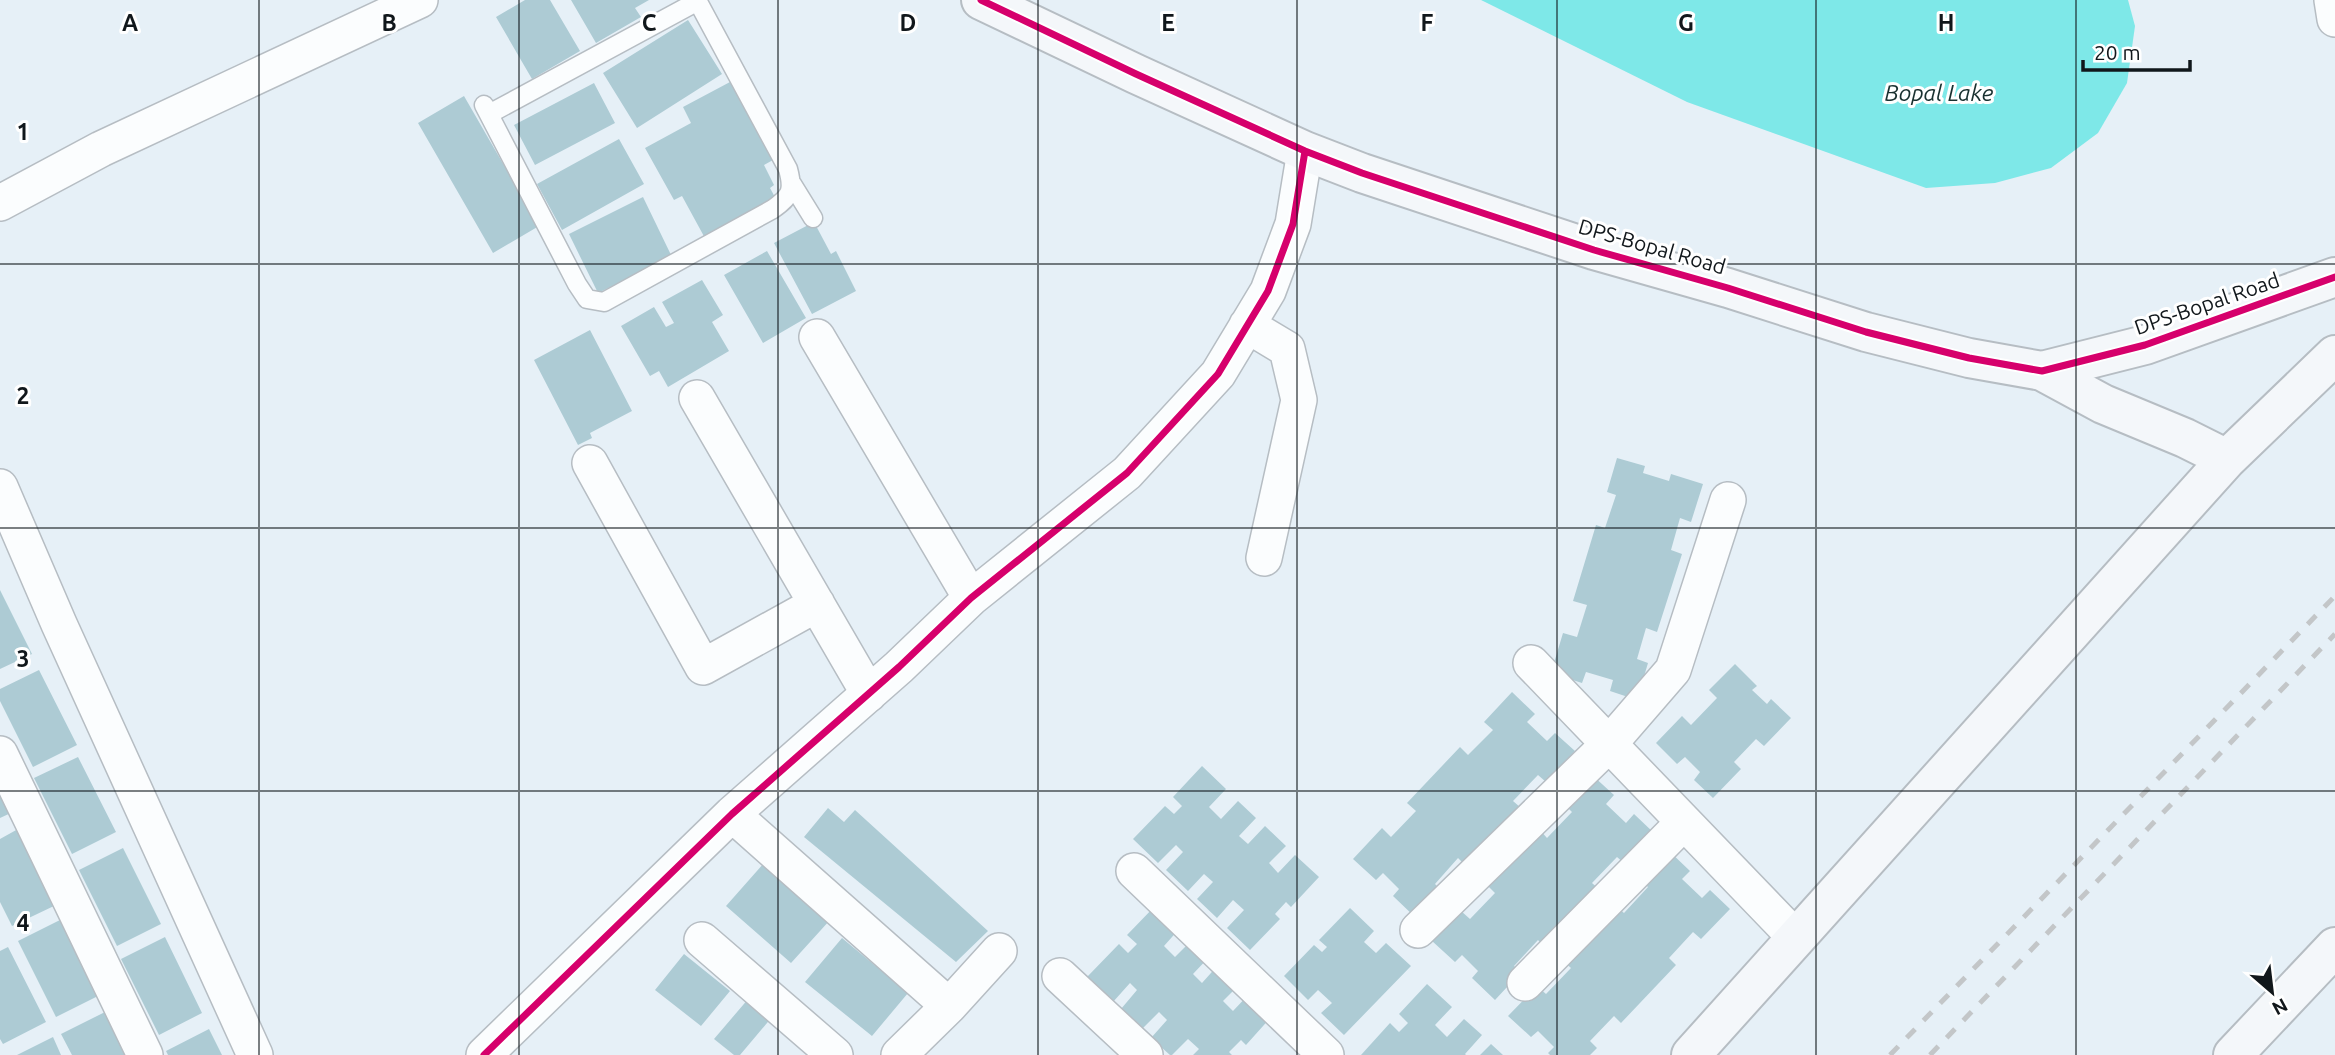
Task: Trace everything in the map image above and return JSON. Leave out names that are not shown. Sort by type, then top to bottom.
[{"type":"street","points":[[0,203],[101,149],[420,0]]},
{"type":"street","name":"DPS-Bopal Road","points":[[981,0],[1305,151],[1362,173],[1594,250],[1728,288],[1866,332],[1969,358],[2042,371],[2145,345],[2335,277]]},
{"type":"street","points":[[2332,0],[2335,19]]},
{"type":"street","points":[[484,1055],[732,814],[869,694],[971,598],[1127,473],[1218,374],[1268,291],[1293,224],[1305,151]]},
{"type":"street","points":[[1247,326],[1287,349],[1299,400],[1264,558]]},
{"type":"street","points":[[817,337],[971,598]]},
{"type":"street","points":[[1691,1055],[2227,459],[2335,355]]},
{"type":"street","points":[[2042,371],[2104,404],[2227,459]]},
{"type":"street","points":[[697,398],[869,694]]},
{"type":"street","points":[[590,463],[703,667],[817,604]]},
{"type":"street","points":[[0,487],[255,1055]]},
{"type":"street","points":[[1418,930],[1609,744],[1673,670],[1728,500]]},
{"type":"street","points":[[1531,663],[1795,937]]},
{"type":"street","points":[[0,754],[145,1055]]},
{"type":"street","points":[[732,814],[949,1006]]},
{"type":"street","points":[[1525,983],[1684,822]]},
{"type":"street","points":[[1134,871],[1306,1048]]},
{"type":"street","points":[[702,940],[835,1055]]},
{"type":"street","points":[[2233,1055],[2335,947]]},
{"type":"street","points":[[899,1055],[999,951]]},
{"type":"street","points":[[1060,976],[1145,1055]]},
{"type":"lane","points":[[792,184],[788,198],[773,209],[604,302],[587,299],[486,110],[697,1],[788,169],[792,184],[813,218]]},
{"type":"water","name":"Bopal Lake","points":[[1481,0],[2128,0],[2135,26],[2127,83],[2098,133],[2051,168],[1995,183],[1926,188],[1687,102]]},
{"type":"building","points":[[525,0],[550,0],[580,51],[532,79],[496,17]]},
{"type":"building","points":[[571,0],[649,0],[635,8],[641,17],[596,43]]},
{"type":"building","points":[[688,20],[722,74],[637,128],[603,73]]},
{"type":"building","points":[[730,82],[773,160],[764,165],[774,185],[770,188],[777,201],[706,240],[682,196],[674,200],[645,148],[691,123],[683,107]]},
{"type":"building","points":[[594,83],[615,123],[535,165],[514,125]]},
{"type":"building","points":[[464,96],[539,226],[493,253],[418,123]]},
{"type":"building","points":[[619,139],[644,184],[562,230],[537,184]]},
{"type":"building","points":[[643,197],[672,257],[598,293],[569,234]]},
{"type":"building","points":[[814,222],[831,254],[836,251],[856,291],[812,314],[774,243]]},
{"type":"building","points":[[767,251],[806,318],[763,343],[724,275]]},
{"type":"building","points":[[702,280],[723,315],[712,322],[729,351],[668,387],[659,371],[650,376],[621,326],[654,307],[666,327],[674,323],[662,302]]},
{"type":"building","points":[[590,330],[632,411],[590,433],[592,438],[578,445],[534,360]]},
{"type":"building","points":[[1617,458],[1645,466],[1643,473],[1669,481],[1671,474],[1703,484],[1691,522],[1680,518],[1671,550],[1682,554],[1657,632],[1646,628],[1637,659],[1648,663],[1637,700],[1610,691],[1613,680],[1586,672],[1582,683],[1551,673],[1563,633],[1577,637],[1587,605],[1573,601],[1596,525],[1605,528],[1616,495],[1607,492]]},
{"type":"building","points":[[0,590],[32,654],[0,669]]},
{"type":"building","points":[[1735,664],[1757,686],[1752,690],[1767,704],[1771,699],[1791,718],[1764,746],[1756,739],[1734,762],[1741,769],[1713,798],[1694,780],[1700,772],[1685,757],[1677,764],[1656,743],[1682,716],[1691,725],[1717,698],[1709,690]]},
{"type":"building","points":[[39,670],[77,745],[33,767],[0,701],[0,689]]},
{"type":"building","points":[[1512,692],[1535,714],[1527,722],[1547,741],[1555,733],[1575,751],[1546,782],[1538,775],[1513,801],[1521,808],[1466,866],[1458,858],[1435,884],[1442,891],[1416,918],[1393,896],[1399,889],[1383,873],[1376,880],[1353,859],[1382,828],[1391,837],[1416,811],[1407,803],[1460,747],[1468,755],[1493,730],[1484,722]]},
{"type":"building","points":[[78,757],[116,832],[72,854],[34,778]]},
{"type":"building","points":[[1202,766],[1226,789],[1209,807],[1221,819],[1238,801],[1256,818],[1239,836],[1248,844],[1265,826],[1286,846],[1269,863],[1278,873],[1295,855],[1319,877],[1291,907],[1286,902],[1275,914],[1280,919],[1250,950],[1227,928],[1244,910],[1233,900],[1217,918],[1197,899],[1213,882],[1204,874],[1188,891],[1166,870],[1183,852],[1176,845],[1158,863],[1133,839],[1165,806],[1174,814],[1182,806],[1173,797]]},
{"type":"building","points":[[1591,774],[1614,795],[1606,804],[1626,823],[1634,814],[1654,833],[1625,864],[1617,857],[1592,883],[1600,890],[1545,948],[1538,940],[1514,966],[1521,972],[1495,1000],[1472,978],[1478,971],[1462,955],[1455,962],[1432,941],[1461,911],[1470,919],[1495,893],[1486,884],[1539,829],[1547,838],[1572,812],[1563,803]]},
{"type":"building","points":[[0,787],[13,812],[0,818]]},
{"type":"building","points":[[828,808],[844,822],[855,810],[988,931],[956,962],[804,837]]},
{"type":"building","points":[[18,829],[56,905],[12,926],[0,902],[0,839]]},
{"type":"building","points":[[123,848],[161,924],[117,946],[79,870]]},
{"type":"building","points":[[1667,849],[1690,871],[1682,879],[1702,898],[1710,890],[1730,909],[1701,939],[1693,932],[1669,958],[1676,965],[1621,1023],[1614,1016],[1590,1041],[1597,1048],[1590,1055],[1550,1055],[1548,1053],[1554,1047],[1538,1031],[1531,1037],[1508,1016],[1537,986],[1546,994],[1571,968],[1562,960],[1614,904],[1624,913],[1648,887],[1639,879]]},
{"type":"building","points":[[764,863],[830,920],[791,963],[726,906]]},
{"type":"building","points":[[1156,905],[1180,928],[1164,946],[1175,957],[1193,939],[1210,956],[1193,974],[1202,983],[1219,964],[1240,984],[1223,1001],[1233,1011],[1250,993],[1273,1015],[1246,1045],[1241,1040],[1229,1052],[1232,1055],[1193,1055],[1199,1049],[1188,1039],[1170,1055],[1151,1038],[1167,1020],[1159,1012],[1142,1029],[1121,1009],[1137,990],[1130,983],[1113,1002],[1087,977],[1119,944],[1128,953],[1137,944],[1127,935]]},
{"type":"building","points":[[1350,908],[1374,931],[1364,942],[1376,953],[1386,943],[1411,966],[1344,1035],[1321,1013],[1332,1003],[1318,990],[1308,1000],[1284,976],[1314,945],[1322,952],[1327,947],[1319,940]]},
{"type":"building","points":[[62,919],[100,995],[56,1017],[18,941]]},
{"type":"building","points":[[165,937],[202,1013],[159,1035],[121,959]]},
{"type":"building","points":[[842,938],[908,993],[872,1036],[805,982]]},
{"type":"building","points":[[8,947],[46,1022],[3,1044],[0,1039],[0,951]]},
{"type":"building","points":[[684,954],[730,991],[701,1026],[655,990]]},
{"type":"building","points":[[1427,984],[1452,1007],[1435,1025],[1447,1037],[1464,1019],[1482,1035],[1466,1055],[1361,1055],[1390,1023],[1399,1032],[1408,1023],[1399,1014]]},
{"type":"building","points":[[749,998],[772,1017],[740,1055],[734,1055],[714,1039]]},
{"type":"building","points":[[105,1012],[127,1055],[72,1055],[61,1034]]},
{"type":"building","points":[[209,1029],[222,1055],[168,1055],[166,1051]]},
{"type":"building","points":[[53,1037],[61,1055],[17,1055]]},
{"type":"building","points":[[1491,1044],[1503,1055],[1480,1055]]},
{"type":"railway","points":[[1890,1055],[2335,596]]},
{"type":"railway","points":[[1930,1055],[2335,634]]},
{"type":"cycle path","points":[[981,0],[1305,151],[1362,173],[1594,250],[1728,288],[1866,332],[1969,358],[2042,371],[2145,345],[2335,277]]},
{"type":"cycle path","points":[[484,1055],[732,814],[899,667],[971,598],[1127,473],[1218,374],[1268,291],[1293,224],[1305,151]]}]
